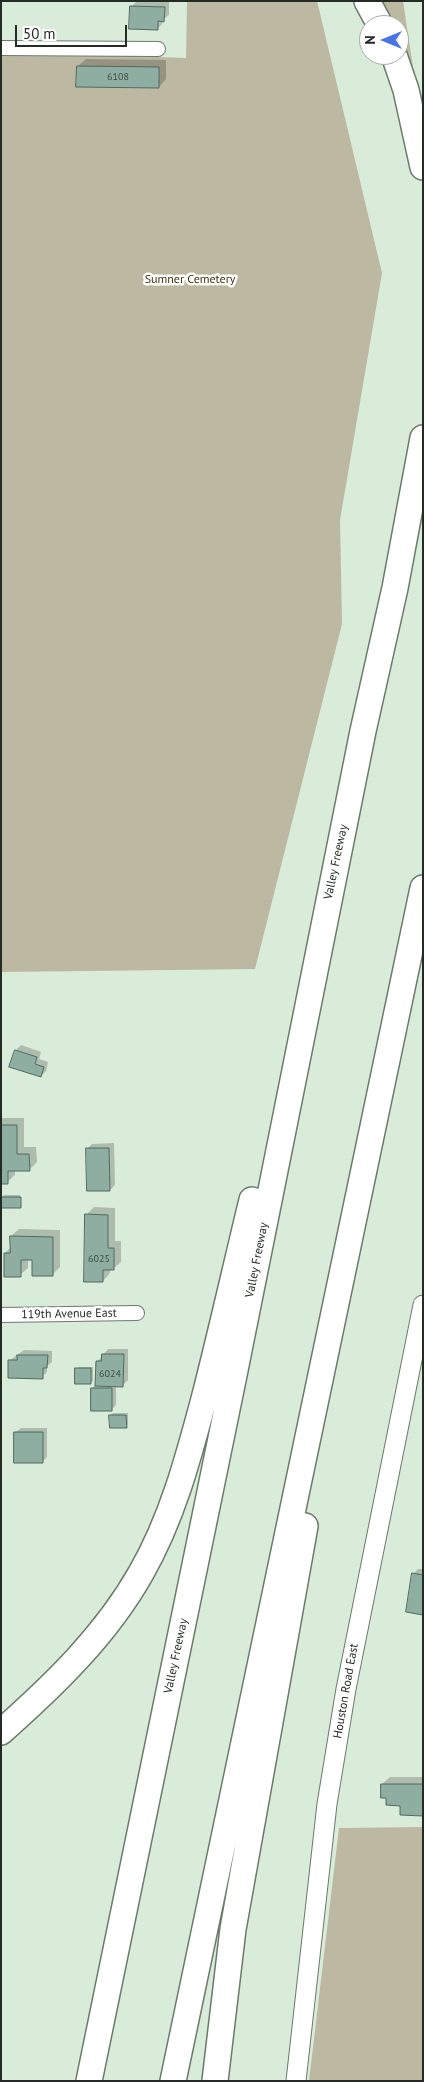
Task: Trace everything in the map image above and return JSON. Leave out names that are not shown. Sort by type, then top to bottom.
[{"type":"highway","points":[[367,1],[375,15]]},
{"type":"highway","points":[[397,65],[406,90],[423,167]]},
{"type":"highway","name":"Valley Freeway","points":[[89,2081],[230,1395],[363,731],[395,588],[423,438]]},
{"type":"highway","points":[[172,2081],[423,888]]},
{"type":"highway","points":[[1,1732],[87,1649],[117,1611],[141,1574],[169,1516],[190,1454],[283,1077],[311,986]]},
{"type":"highway","points":[[215,2081],[232,1929],[290,1603],[314,1484],[358,1193]]},
{"type":"street","points":[[1,48],[158,49]]},
{"type":"street","name":"Houston Road East","points":[[296,2081],[330,1784],[346,1689],[423,1305]]},
{"type":"street","name":"119th Avenue East","points":[[1,1315],[136,1313]]},
{"type":"green space","name":"Sumner Cemetery","points":[[187,1],[317,1],[382,273],[340,520],[342,624],[255,969],[1,972],[1,51],[186,58]]},
{"type":"green space","points":[[381,1],[403,1],[405,15],[387,15]]},
{"type":"green space","points":[[409,41],[414,74],[409,63]]},
{"type":"green space","points":[[423,1827],[423,2081],[309,2081],[339,1828]]},
{"type":"building","points":[[130,6],[165,7],[164,22],[158,21],[158,30],[129,29]]},
{"type":"building","points":[[77,66],[159,67],[159,88],[76,87]]},
{"type":"building","points":[[15,1050],[37,1057],[35,1064],[44,1067],[41,1077],[9,1067]]},
{"type":"building","points":[[1,1125],[17,1125],[17,1154],[29,1154],[30,1171],[8,1171],[8,1184],[1,1184]]},
{"type":"building","points":[[86,1148],[109,1148],[110,1191],[87,1191]]},
{"type":"building","points":[[1,1197],[21,1197],[21,1208],[1,1208]]},
{"type":"building","points":[[85,1214],[108,1215],[108,1248],[114,1248],[114,1270],[103,1270],[103,1282],[84,1282]]},
{"type":"building","points":[[10,1236],[53,1237],[53,1276],[32,1276],[32,1260],[21,1260],[21,1277],[4,1277],[4,1253],[10,1253]]},
{"type":"building","points":[[102,1354],[124,1354],[123,1387],[95,1386],[96,1361],[101,1361]]},
{"type":"building","points":[[17,1355],[48,1355],[47,1368],[43,1368],[43,1379],[8,1378],[8,1360],[17,1360]]},
{"type":"building","points":[[75,1368],[91,1368],[91,1384],[75,1384]]},
{"type":"building","points":[[91,1388],[112,1388],[112,1411],[91,1411]]},
{"type":"building","points":[[109,1415],[126,1415],[127,1428],[110,1428]]},
{"type":"building","points":[[14,1432],[43,1432],[43,1463],[14,1463]]},
{"type":"building","points":[[412,1573],[423,1575],[423,1615],[406,1612]]},
{"type":"building","points":[[381,1784],[423,1784],[423,1816],[400,1815],[400,1806],[386,1805],[386,1798],[381,1798]]}]
